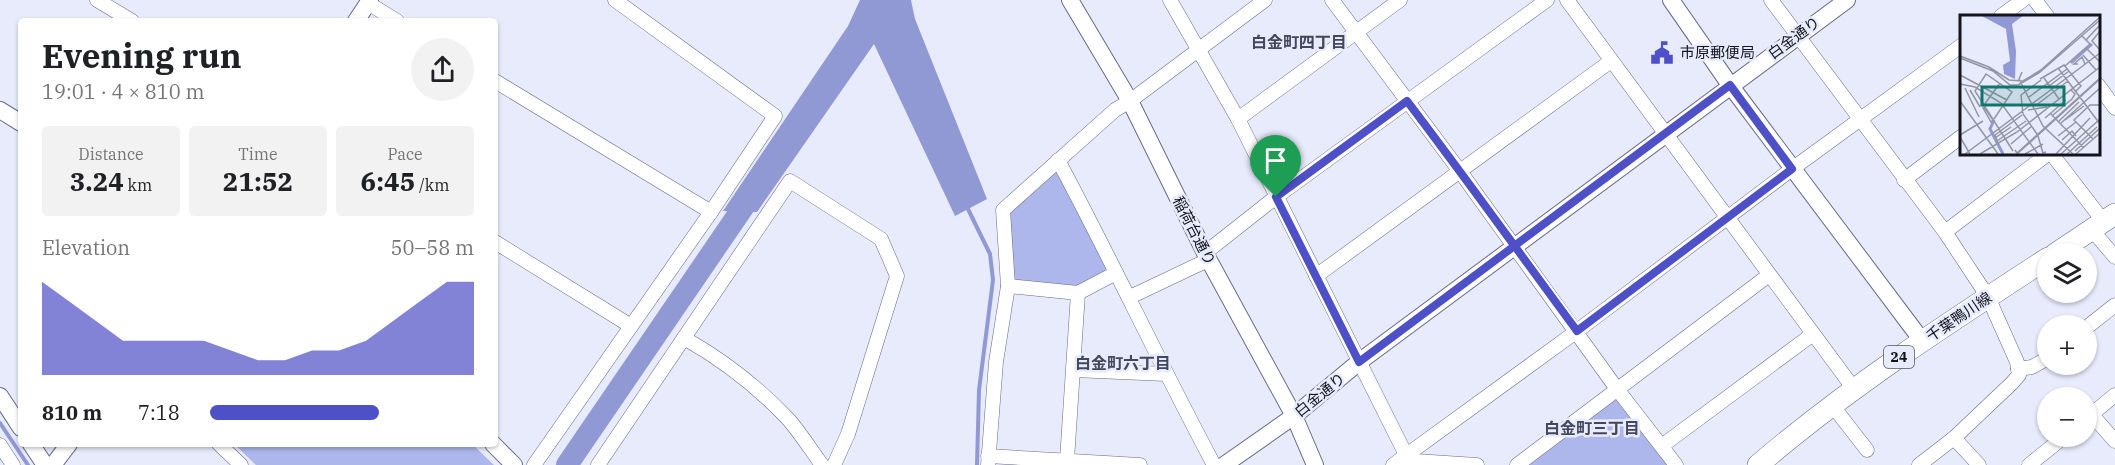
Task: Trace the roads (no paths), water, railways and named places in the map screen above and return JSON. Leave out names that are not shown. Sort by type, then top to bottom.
[{"type":"main road","points":[[2072,243],[2104,222]]},
{"type":"main road","name":"千葉鴨川線","points":[[1758,465],[1854,388],[2037,265]]},
{"type":"street","points":[[97,0],[127,18]]},
{"type":"street","points":[[534,465],[711,212],[775,116],[615,0]]},
{"type":"street","name":"稲荷台通り","points":[[1070,0],[1130,101],[1206,257],[1294,416],[1315,465]]},
{"type":"street","points":[[1170,0],[1238,119],[1359,362],[1400,460]]},
{"type":"street","points":[[1140,465],[1067,460],[988,460],[996,362],[1008,286],[1003,210],[1115,110],[1265,0]]},
{"type":"street","points":[[1332,0],[1577,331],[1617,389],[1663,445],[1676,465]]},
{"type":"street","points":[[1238,119],[1400,0]]},
{"type":"street","points":[[1130,297],[1206,257],[1276,197],[1546,0]]},
{"type":"street","points":[[1567,0],[1664,135],[1854,388]]},
{"type":"street","points":[[1671,0],[1730,85],[1923,342]]},
{"type":"street","points":[[1771,0],[1945,232],[1988,297],[2017,362],[2019,375],[2012,383],[1954,438],[1919,465]]},
{"type":"street","name":"白金通り","points":[[1224,465],[1294,416],[1359,362],[1847,0]]},
{"type":"street","points":[[2002,15],[2024,0]]},
{"type":"street","points":[[2035,0],[2046,15]]},
{"type":"street","points":[[358,18],[369,2],[393,18]]},
{"type":"street","points":[[1400,460],[1960,46]]},
{"type":"street","points":[[1316,276],[1611,61]]},
{"type":"street","points":[[498,83],[711,212]]},
{"type":"street","points":[[2100,88],[2115,106]]},
{"type":"street","points":[[0,110],[18,121]]},
{"type":"street","points":[[1904,180],[1960,138]]},
{"type":"street","points":[[1945,232],[2049,154]]},
{"type":"street","points":[[2051,154],[2104,222],[2115,256]]},
{"type":"street","points":[[1058,160],[1130,297],[1166,374],[1215,465]]},
{"type":"street","points":[[598,465],[790,181],[881,239],[897,276],[848,434],[834,465]]},
{"type":"street","points":[[498,244],[631,326]]},
{"type":"street","points":[[1008,286],[1078,293],[1116,273]]},
{"type":"street","points":[[1517,465],[1769,275]]},
{"type":"street","points":[[1067,460],[1078,293]]},
{"type":"street","points":[[2097,319],[2115,305]]},
{"type":"street","points":[[1663,445],[1813,334]]},
{"type":"street","points":[[684,338],[717,357],[761,392],[790,422],[822,465]]},
{"type":"street","points":[[2018,369],[2037,364]]},
{"type":"street","points":[[1074,370],[1166,374]]},
{"type":"street","points":[[2097,410],[2115,395]]},
{"type":"street","points":[[0,396],[18,423]]},
{"type":"street","points":[[1832,405],[1867,450]]},
{"type":"street","points":[[2097,424],[2115,441]]},
{"type":"street","points":[[1954,438],[1979,465]]},
{"type":"street","points":[[0,445],[13,465]]},
{"type":"street","points":[[33,447],[45,465]]},
{"type":"street","points":[[52,465],[67,447]]},
{"type":"street","points":[[222,447],[241,465]]},
{"type":"street","points":[[497,447],[514,465]]},
{"type":"street","points":[[2029,465],[2051,447]]},
{"type":"street","points":[[1400,460],[1477,465]]},
{"type":"waterway","points":[[567,465],[757,187]]},
{"type":"waterway","points":[[966,205],[990,254],[993,280],[979,390],[977,465]]},
{"type":"waterway","points":[[0,423],[28,465]]},
{"type":"place","name":"市原郵便局","points":[[1662,53]]},
{"type":"district","name":"白金町四丁目","points":[[1299,42]]},
{"type":"district","name":"白金町六丁目","points":[[1123,363]]},
{"type":"district","name":"白金町三丁目","points":[[1592,428]]}]
